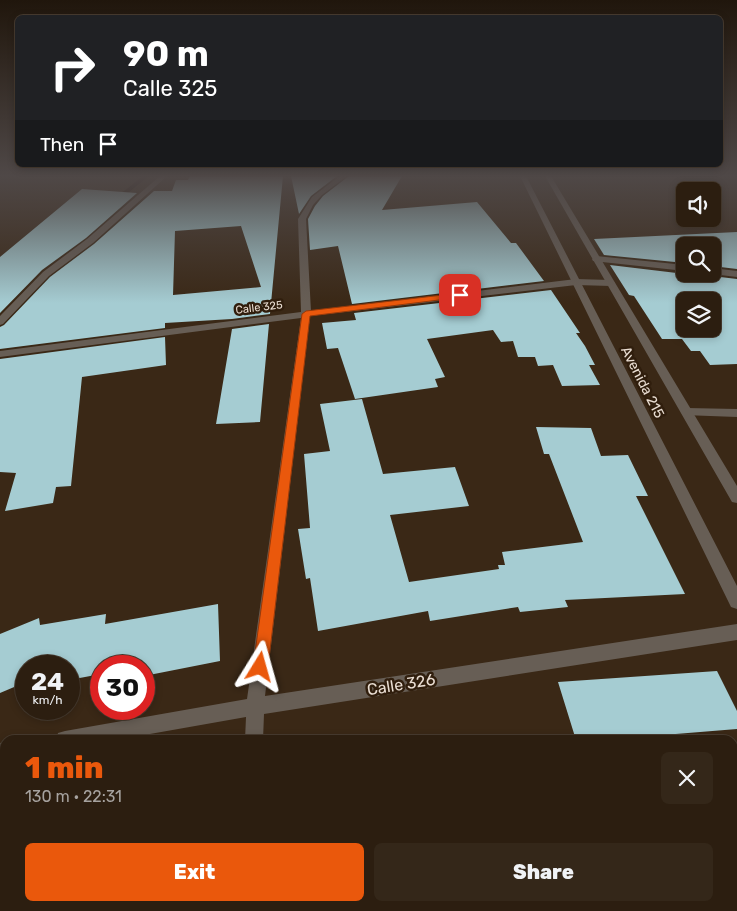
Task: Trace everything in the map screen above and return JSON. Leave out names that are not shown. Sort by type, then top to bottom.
[{"type":"street","points":[[0,322],[46,274],[90,241],[116,219]]},
{"type":"street","points":[[254,735],[255,706],[306,314],[302,219]]},
{"type":"street","name":"Avenida 215","points":[[544,219],[737,602]]},
{"type":"street","name":"Avenida 215","points":[[573,219],[737,498]]},
{"type":"street","points":[[596,259],[676,267]]},
{"type":"street","points":[[721,272],[737,274]]},
{"type":"street","name":"Calle 325","points":[[0,354],[306,314],[576,282],[611,283]]},
{"type":"street","points":[[687,412],[737,413]]},
{"type":"street","name":"Calle 326","points":[[93,735],[255,706],[737,632]]},
{"type":"building","points":[[46,219],[108,219],[86,238],[42,270],[0,313],[0,257]]},
{"type":"building","points":[[123,219],[279,219],[270,314],[232,319],[165,323],[165,328],[0,349],[0,327],[50,277],[94,244]],"holes":[[[241,226],[261,287],[173,295],[175,231]]]},
{"type":"building","points":[[308,219],[491,219],[511,243],[516,243],[544,281],[352,304],[338,246],[310,250]]},
{"type":"building","points":[[737,232],[737,269],[721,267],[721,237],[676,237],[676,262],[604,255],[594,239]]},
{"type":"building","points":[[610,265],[676,273],[676,282],[721,282],[721,277],[737,279],[737,364],[710,365],[700,351],[691,351],[682,339],[662,339],[634,296],[629,295]]},
{"type":"building","points":[[551,290],[580,333],[576,333],[595,365],[589,365],[600,385],[562,386],[553,365],[538,366],[535,357],[518,357],[513,341],[501,342],[493,330],[427,339],[445,377],[435,379],[438,387],[355,399],[338,348],[327,349],[322,323],[356,320],[354,313]]},
{"type":"building","points":[[269,324],[260,422],[216,424],[232,329]]},
{"type":"building","points":[[165,337],[166,365],[82,377],[71,486],[56,487],[53,503],[5,511],[16,473],[0,472],[0,359]]},
{"type":"building","points":[[362,399],[383,474],[455,467],[469,506],[390,515],[409,582],[499,569],[498,565],[505,565],[502,552],[583,542],[549,454],[544,454],[536,427],[591,428],[601,456],[628,455],[648,496],[636,496],[685,594],[565,600],[568,607],[520,612],[518,607],[430,621],[428,611],[318,631],[310,578],[306,579],[298,529],[310,528],[304,454],[330,451],[320,404]]},
{"type":"building","points":[[218,604],[220,661],[155,674],[155,655],[90,655],[90,676],[80,678],[80,655],[15,655],[15,687],[0,693],[0,634],[39,618],[40,625],[106,614],[105,624]]},
{"type":"building","points":[[717,671],[737,711],[737,729],[663,735],[574,735],[558,682]]},
{"type":"route","points":[[260,667],[306,314],[460,295]]}]
